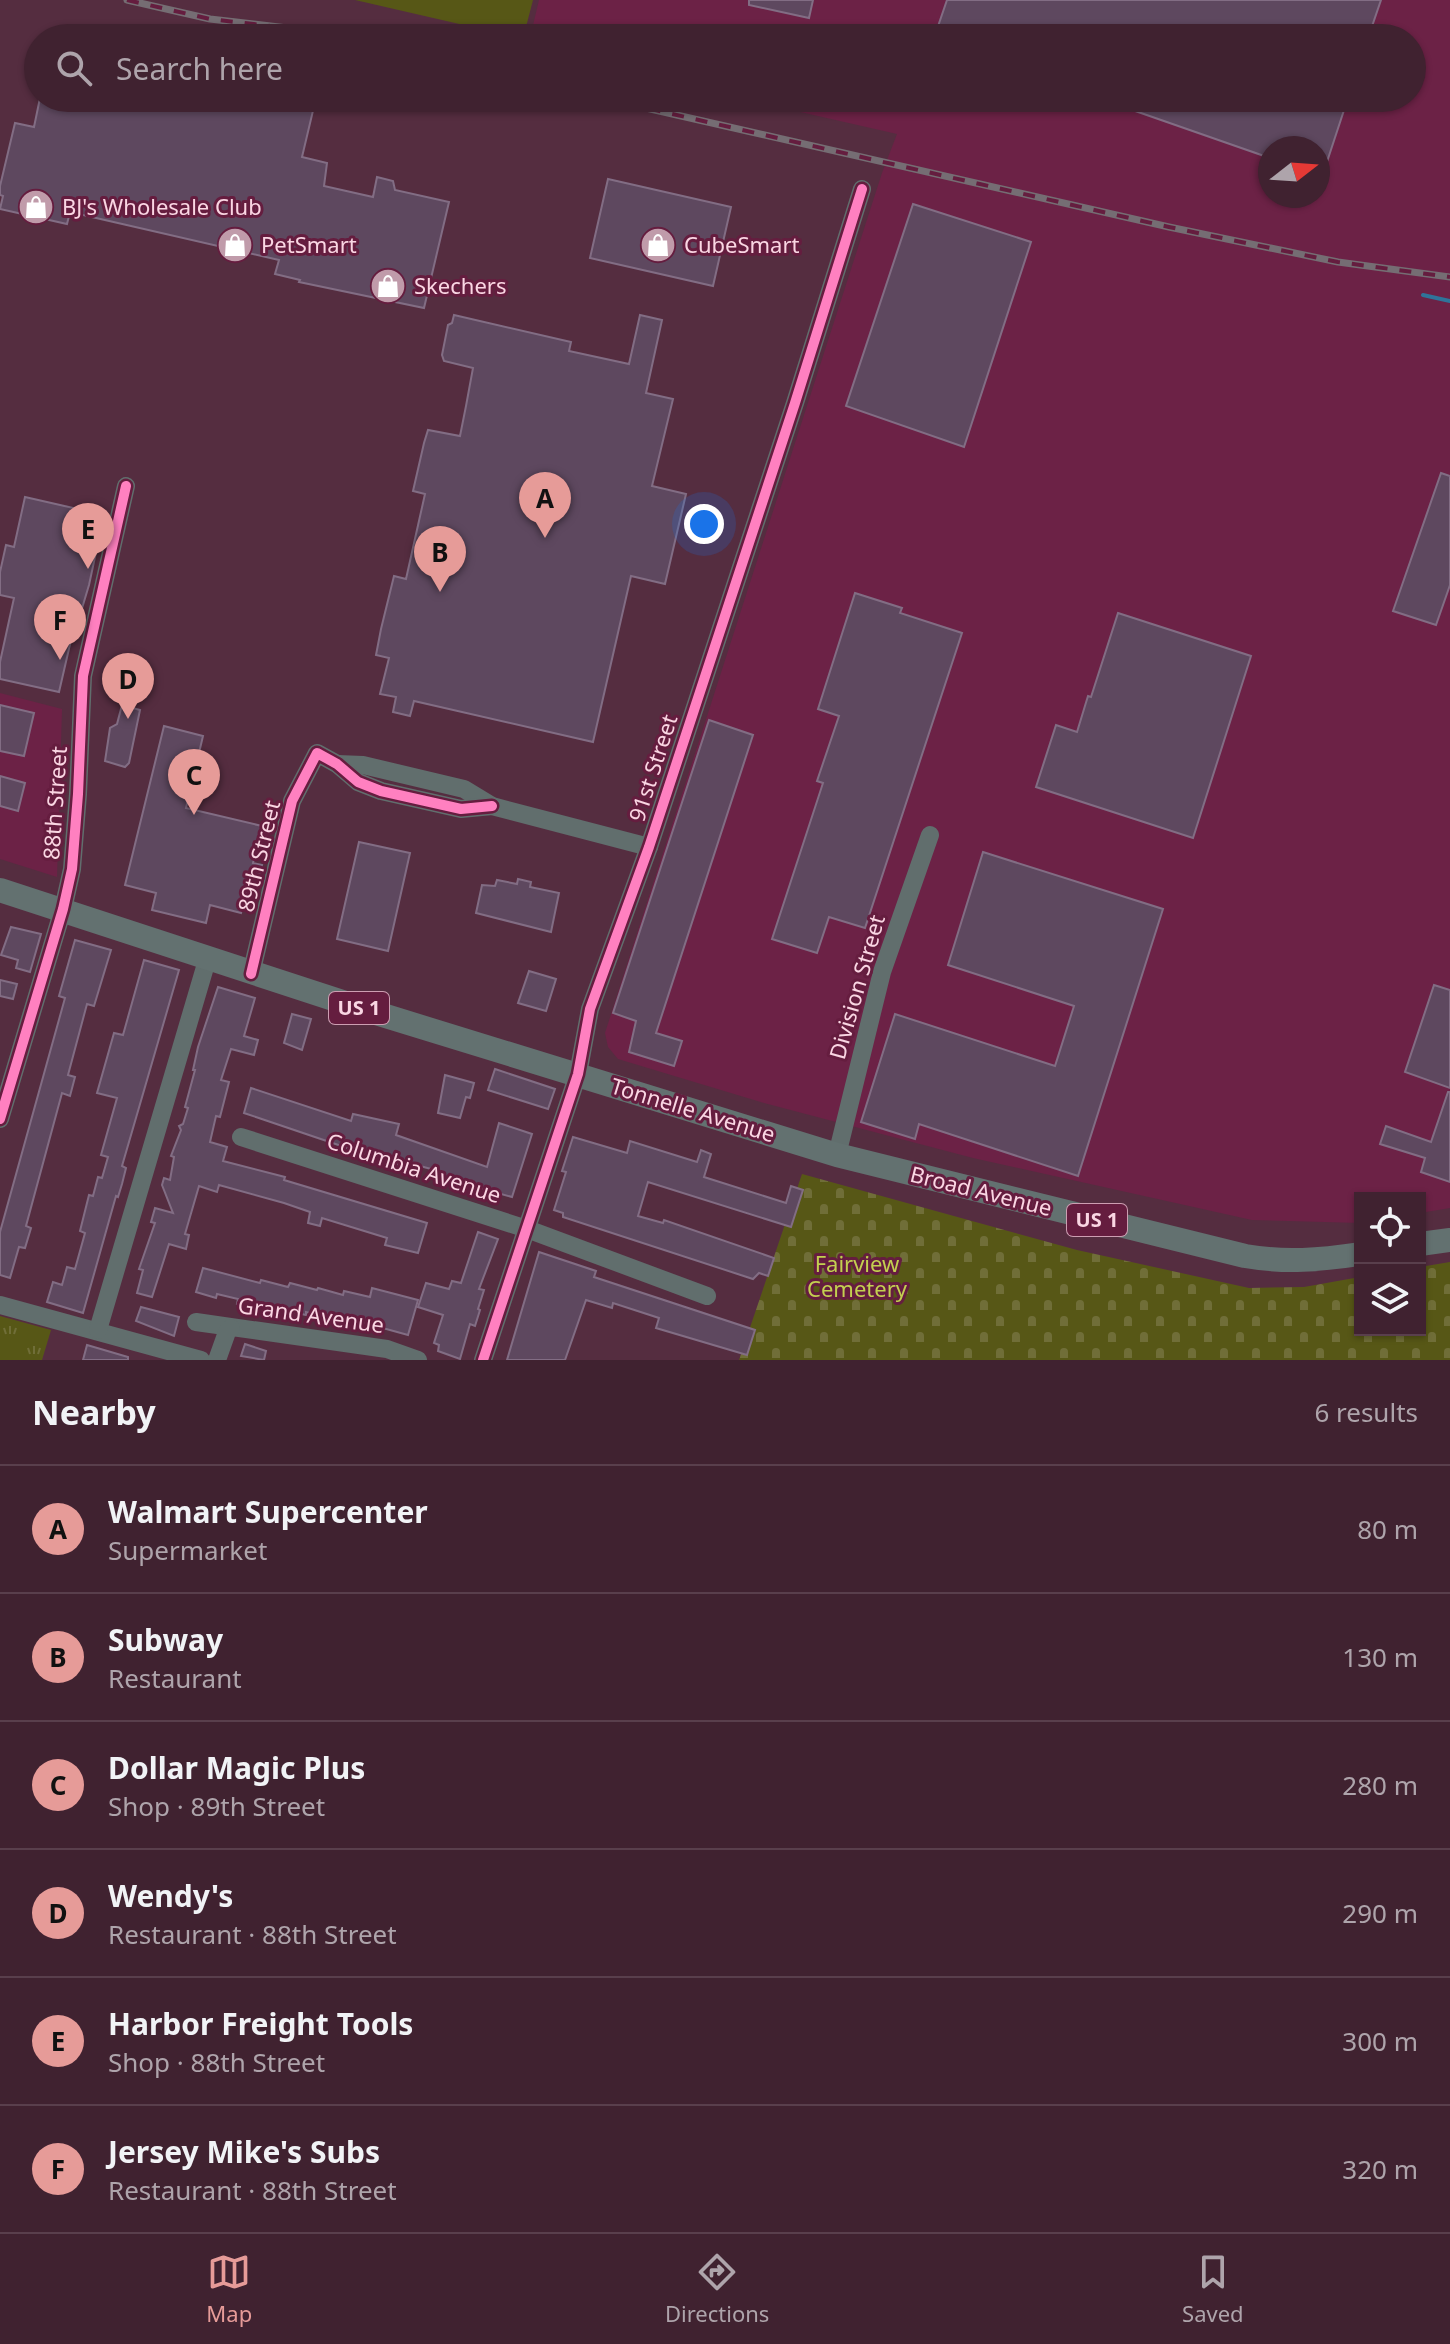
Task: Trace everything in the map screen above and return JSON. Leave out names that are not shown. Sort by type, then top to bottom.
[{"type":"main road","name":"Tonnelle Avenue","points":[[0,890],[208,957],[251,974],[837,1155]]},
{"type":"main road","name":"Broad Avenue","points":[[837,1155],[1245,1256],[1275,1261],[1309,1261],[1354,1255]]},
{"type":"main road","points":[[1426,1243],[1450,1240]]},
{"type":"street","name":"91st Street","points":[[483,1360],[578,1074],[590,1009],[649,847],[862,189]]},
{"type":"street","name":"88th Street","points":[[0,1119],[8,1061],[63,909],[72,869],[83,676],[126,486]]},
{"type":"street","name":"89th Street","points":[[251,974],[292,801],[317,753],[337,764],[358,782],[381,791],[461,809],[492,806],[649,847]]},
{"type":"street","name":"Division Street","points":[[837,1155],[882,972],[930,835]]},
{"type":"street","points":[[98,1330],[208,957]]},
{"type":"street","name":"Columbia Avenue","points":[[241,1137],[527,1229],[707,1296]]},
{"type":"street","points":[[0,1305],[201,1360]]},
{"type":"street","name":"Grand Avenue","points":[[196,1322],[387,1349],[418,1360]]},
{"type":"street","points":[[217,1360],[231,1328]]},
{"type":"shaded area","points":[[539,0],[1450,0],[1450,1208],[1426,1212],[1426,1192],[1354,1192],[1354,1223],[1252,1220],[973,1158],[764,1103],[618,1059],[608,1047],[605,1033],[897,134],[800,112],[1426,112],[1426,24],[533,24]]},
{"type":"shaded area","points":[[0,693],[62,709],[57,877],[0,859]]},
{"type":"green space","points":[[355,0],[533,0],[527,24],[459,24]]},
{"type":"green space","name":"Fairview Cemetery","points":[[802,1174],[1077,1250],[1249,1288],[1304,1287],[1354,1278],[1354,1336],[1426,1336],[1426,1266],[1450,1262],[1450,1360],[739,1360]]},
{"type":"green space","points":[[0,1316],[51,1330],[42,1360],[0,1360]]},
{"type":"building","points":[[749,0],[813,0],[809,18],[749,5]]},
{"type":"building","points":[[947,0],[1381,0],[1373,24],[939,24]]},
{"type":"building","points":[[37,112],[313,112],[302,157],[327,163],[324,186],[373,197],[377,177],[393,181],[395,190],[449,202],[424,308],[299,282],[275,274],[279,260],[70,212],[67,224],[0,209],[3,196],[0,195],[0,186],[15,123],[34,127]]},
{"type":"building","points":[[1138,112],[1343,112],[1330,153],[1330,136],[1258,136],[1258,154]]},
{"type":"building","name":"CubeSmart","points":[[608,179],[731,207],[713,286],[590,258]]},
{"type":"building","points":[[913,204],[1031,242],[964,447],[846,406]]},
{"type":"building","points":[[454,315],[571,342],[569,351],[629,364],[640,315],[662,320],[646,393],[673,399],[652,486],[686,494],[665,584],[631,576],[593,742],[414,701],[410,716],[393,712],[396,697],[380,694],[389,658],[376,655],[394,576],[406,579],[425,494],[413,491],[424,443],[428,430],[460,436],[466,406],[473,368],[444,361],[442,355],[448,325],[452,323]]},
{"type":"building","points":[[1441,473],[1450,476],[1450,585],[1436,625],[1393,611]]},
{"type":"building","points":[[25,497],[104,515],[89,585],[80,615],[77,614],[59,692],[0,679],[0,662],[14,598],[0,595],[0,572],[6,545],[14,547]]},
{"type":"building","points":[[855,593],[902,608],[900,613],[962,633],[865,928],[829,917],[817,953],[772,939],[823,783],[817,781],[839,716],[818,709]]},
{"type":"building","points":[[1118,613],[1251,656],[1193,838],[1036,787],[1056,725],[1077,732]]},
{"type":"building","points":[[0,705],[34,713],[24,756],[0,751]]},
{"type":"building","points":[[122,705],[140,710],[129,763],[125,767],[105,761],[110,728],[117,724]]},
{"type":"building","points":[[709,720],[753,735],[656,1033],[682,1041],[674,1066],[629,1052],[636,1021],[613,1013]]},
{"type":"building","points":[[164,726],[203,736],[186,808],[262,826],[253,863],[262,865],[258,879],[250,876],[241,913],[210,905],[206,923],[152,910],[156,893],[125,885]]},
{"type":"building","points":[[0,776],[25,783],[18,811],[0,806]]},
{"type":"building","points":[[359,842],[410,853],[388,951],[337,939]]},
{"type":"building","points":[[983,852],[1163,909],[1078,1176],[919,1124],[915,1139],[861,1122],[895,1014],[1055,1066],[1074,1006],[948,965]]},
{"type":"building","points":[[518,879],[531,882],[530,887],[559,893],[551,932],[476,913],[482,885],[495,886],[497,880],[517,884]]},
{"type":"building","points":[[11,927],[41,934],[30,972],[16,968],[18,960],[1,955]]},
{"type":"building","points":[[75,940],[111,950],[94,1006],[87,1004],[68,1075],[75,1077],[70,1096],[62,1093],[26,1226],[31,1228],[25,1248],[19,1247],[10,1278],[0,1275],[0,1232],[65,998],[59,996]]},
{"type":"building","points":[[144,960],[179,970],[122,1166],[126,1168],[122,1184],[83,1313],[47,1302],[53,1282],[62,1285],[67,1267],[75,1269],[85,1233],[80,1231],[89,1195],[93,1196],[98,1177],[102,1178],[108,1157],[101,1155],[117,1098],[97,1093],[114,1033],[123,1035]]},
{"type":"building","points":[[529,971],[556,979],[546,1011],[518,1003]]},
{"type":"building","points":[[0,980],[17,984],[13,999],[0,996]]},
{"type":"building","points":[[1434,985],[1450,990],[1450,1088],[1405,1072]]},
{"type":"building","points":[[218,987],[255,998],[244,1036],[258,1040],[254,1055],[231,1049],[221,1080],[229,1082],[210,1142],[227,1147],[223,1161],[285,1177],[284,1180],[427,1223],[418,1253],[385,1245],[387,1238],[322,1218],[320,1226],[308,1223],[310,1212],[284,1203],[219,1185],[217,1192],[199,1186],[185,1234],[189,1235],[186,1249],[169,1244],[152,1297],[137,1293],[143,1270],[139,1269],[155,1223],[151,1222],[155,1208],[173,1213],[162,1185],[164,1178],[170,1180],[174,1157],[171,1156],[181,1130],[179,1126],[183,1124],[188,1108],[185,1107],[198,1047]]},
{"type":"building","points":[[292,1014],[311,1019],[302,1050],[284,1043]]},
{"type":"building","points":[[495,1069],[555,1089],[548,1109],[488,1090]]},
{"type":"building","points":[[445,1075],[474,1083],[460,1118],[438,1113]]},
{"type":"building","points":[[251,1088],[351,1121],[353,1114],[399,1124],[396,1135],[487,1167],[499,1123],[532,1134],[512,1197],[429,1174],[431,1169],[409,1163],[407,1167],[368,1155],[244,1113]]},
{"type":"building","points":[[1448,1092],[1450,1182],[1421,1172],[1425,1158],[1380,1144],[1386,1126],[1431,1142]]},
{"type":"building","points":[[573,1137],[627,1153],[630,1141],[697,1162],[701,1150],[711,1154],[704,1177],[786,1203],[791,1186],[803,1190],[791,1227],[648,1182],[638,1216],[663,1223],[664,1220],[774,1258],[768,1276],[759,1273],[753,1279],[563,1217],[563,1213],[554,1210]]},
{"type":"building","points":[[478,1232],[498,1239],[479,1289],[484,1290],[475,1326],[470,1324],[460,1359],[438,1351],[439,1345],[434,1343],[443,1315],[418,1307],[426,1283],[449,1289],[452,1281],[461,1283]]},
{"type":"building","points":[[539,1252],[596,1271],[594,1277],[755,1330],[747,1355],[656,1328],[659,1318],[613,1303],[612,1308],[586,1300],[565,1360],[507,1360]]},
{"type":"building","points":[[203,1268],[260,1283],[261,1280],[288,1287],[290,1283],[343,1295],[344,1291],[370,1297],[372,1288],[418,1300],[408,1335],[332,1314],[331,1318],[306,1312],[306,1315],[251,1304],[250,1308],[237,1304],[238,1299],[217,1294],[216,1298],[196,1292]]},
{"type":"building","points":[[141,1307],[179,1317],[174,1336],[136,1321]]},
{"type":"building","points":[[245,1344],[266,1351],[264,1360],[241,1356]]},
{"type":"building","points":[[87,1345],[128,1357],[128,1360],[83,1360]]},
{"type":"waterway","points":[[1423,295],[1450,301]]},
{"type":"railway","points":[[127,0],[210,19],[253,24]]},
{"type":"railway","points":[[664,112],[1169,227],[1338,262],[1450,277]]},
{"type":"cycle path","points":[[483,1360],[578,1074],[590,1009],[649,847],[862,189]]},
{"type":"cycle path","points":[[0,1119],[63,909],[72,869],[83,676],[126,486]]},
{"type":"cycle path","points":[[251,974],[292,801],[317,753],[337,764],[358,782],[381,791],[461,809],[492,806]]},
{"type":"place","name":"BJ's Wholesale Club","points":[[36,207]]},
{"type":"place","name":"PetSmart","points":[[235,245]]},
{"type":"place","name":"CubeSmart","points":[[658,245]]},
{"type":"place","name":"Skechers","points":[[388,286]]},
{"type":"place","name":"Walmart Supercenter","points":[[545,538]]},
{"type":"place","name":"Harbor Freight Tools","points":[[88,569]]},
{"type":"place","name":"Subway","points":[[440,592]]},
{"type":"place","name":"Jersey Mike's Subs","points":[[60,660]]},
{"type":"place","name":"Wendy's","points":[[128,719]]},
{"type":"place","name":"Dollar Magic Plus","points":[[194,815]]}]
